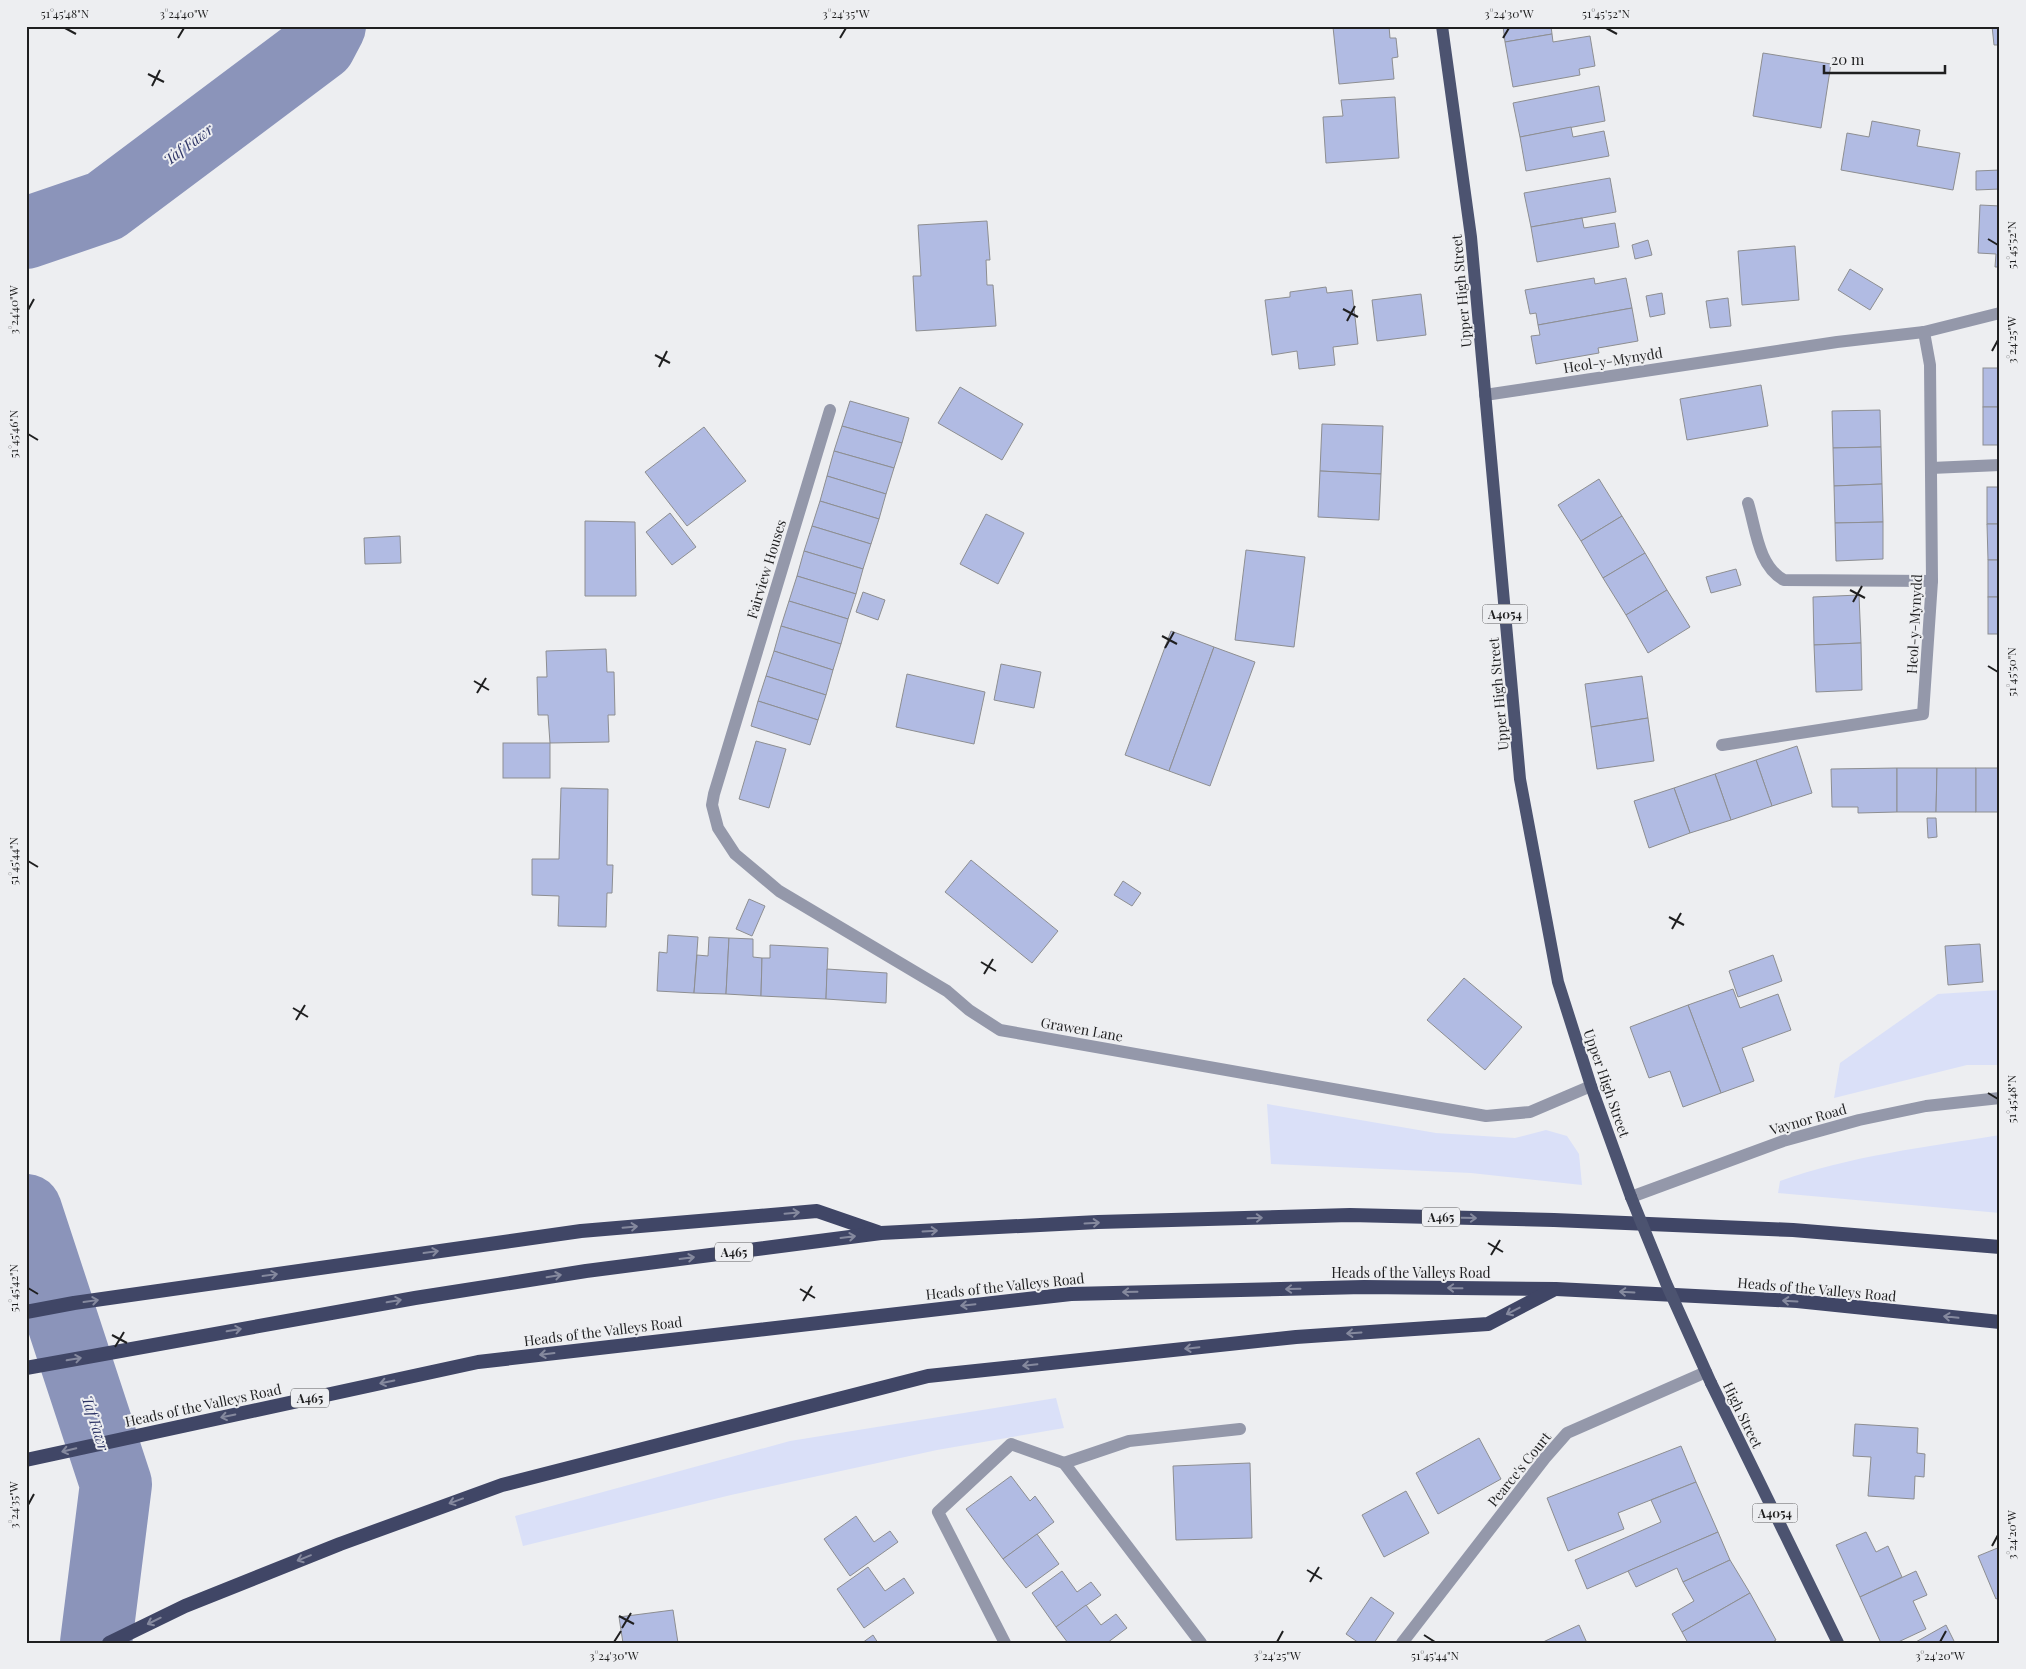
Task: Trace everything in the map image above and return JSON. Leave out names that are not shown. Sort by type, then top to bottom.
[{"type":"highway","points":[[26,1312],[84,1302],[581,1231],[817,1211],[881,1233]]},
{"type":"highway","name":"A465","points":[[26,1368],[415,1298],[586,1271],[881,1233],[1098,1222],[1350,1215],[1554,1220],[1793,1230],[2000,1247]]},
{"type":"highway","name":"Heads of the Valleys Road","points":[[26,1460],[478,1362],[1071,1294],[1364,1287],[1556,1289],[1797,1301],[2000,1322]]},
{"type":"highway","points":[[109,1643],[184,1606],[340,1544],[502,1485],[928,1376],[1296,1337],[1488,1324],[1556,1289]]},
{"type":"main road","name":"Upper High Street","points":[[1442,26],[1471,237],[1520,779],[1558,982],[1591,1086],[1630,1193]]},
{"type":"main road","name":"High Street","points":[[1630,1193],[1666,1283],[1708,1378],[1838,1643]]},
{"type":"street","name":"Heol-y-Mynydd","points":[[1485,394],[1827,343],[1924,332],[2000,313]]},
{"type":"street","name":"Heol-y-Mynydd","points":[[1722,745],[1923,714],[1932,581],[1930,365],[1924,332]]},
{"type":"street","name":"Fairview Houses","points":[[730,737],[830,410]]},
{"type":"street","points":[[1932,468],[2000,466]]},
{"type":"street","points":[[1748,503],[1765,563],[1775,575],[1784,580],[1932,581]]},
{"type":"street","name":"Grawen Lane","points":[[730,737],[712,805],[718,828],[735,854],[779,891],[947,991],[969,1010],[1000,1030],[1486,1116],[1530,1112],[1591,1086]]},
{"type":"street","name":"Vaynor Road","points":[[1630,1193],[1646,1192],[1782,1141],[1811,1133],[1926,1106],[2000,1098]]},
{"type":"street","name":"Pearce's Court","points":[[1402,1643],[1545,1458],[1567,1433],[1682,1383],[1708,1378]]},
{"type":"street","points":[[1064,1464],[1129,1441],[1240,1429]]},
{"type":"street","points":[[1005,1643],[938,1512],[1012,1444],[1064,1464],[1201,1643]]},
{"type":"shaded area","points":[[2000,990],[2000,1065],[1967,1065],[1834,1098],[1840,1063],[1938,994]]},
{"type":"shaded area","points":[[1267,1104],[1436,1133],[1515,1138],[1546,1130],[1567,1136],[1579,1154],[1582,1185],[1471,1173],[1271,1164]]},
{"type":"shaded area","points":[[2000,1135],[2000,1213],[1778,1193],[1780,1181],[1807,1172],[1888,1153]]},
{"type":"shaded area","points":[[1056,1398],[1064,1428],[937,1450],[731,1495],[523,1546],[515,1516],[790,1441]]},
{"type":"building","points":[[1389,26],[1390,38],[1396,38],[1398,57],[1392,58],[1394,79],[1339,84],[1333,27]]},
{"type":"building","points":[[1503,26],[1551,26],[1552,34],[1505,42]]},
{"type":"building","points":[[1992,26],[2000,26],[2000,45],[1994,45]]},
{"type":"building","points":[[1552,34],[1553,42],[1590,36],[1595,66],[1579,69],[1580,75],[1513,87],[1505,42]]},
{"type":"building","points":[[1763,53],[1831,64],[1821,128],[1753,116]]},
{"type":"building","points":[[1599,86],[1605,121],[1520,137],[1513,103]]},
{"type":"building","points":[[1395,97],[1399,158],[1326,163],[1323,117],[1343,116],[1341,100]]},
{"type":"building","points":[[1872,121],[1920,130],[1917,146],[1960,153],[1953,190],[1841,170],[1847,133],[1869,137]]},
{"type":"building","points":[[1571,127],[1573,137],[1604,131],[1609,156],[1526,171],[1520,137]]},
{"type":"building","points":[[2000,170],[2000,189],[1976,190],[1976,171]]},
{"type":"building","points":[[1610,178],[1616,212],[1531,227],[1524,193]]},
{"type":"building","points":[[1980,205],[2000,206],[2000,267],[1995,267],[1996,254],[1978,253]]},
{"type":"building","points":[[1582,218],[1584,228],[1615,223],[1619,247],[1537,262],[1531,227]]},
{"type":"building","points":[[987,221],[990,260],[986,260],[987,285],[993,285],[996,326],[916,331],[913,276],[921,276],[918,225]]},
{"type":"building","points":[[1648,240],[1652,255],[1635,259],[1632,245]]},
{"type":"building","points":[[1795,246],[1799,300],[1742,305],[1738,251]]},
{"type":"building","points":[[1850,269],[1883,289],[1870,310],[1838,290]]},
{"type":"building","points":[[1594,278],[1595,284],[1626,278],[1632,308],[1538,325],[1536,313],[1530,314],[1525,290]]},
{"type":"building","points":[[1326,287],[1327,293],[1352,290],[1358,344],[1333,347],[1335,365],[1299,369],[1297,351],[1272,355],[1265,300],[1290,297],[1290,292]]},
{"type":"building","points":[[1662,293],[1665,314],[1650,317],[1646,296]]},
{"type":"building","points":[[1421,294],[1426,335],[1377,341],[1372,300]]},
{"type":"building","points":[[1728,298],[1731,326],[1710,328],[1706,301]]},
{"type":"building","points":[[1632,308],[1638,341],[1598,348],[1599,353],[1536,364],[1531,336],[1540,335],[1538,325]]},
{"type":"building","points":[[1983,368],[2000,368],[2000,407],[1983,407]]},
{"type":"building","points":[[1761,385],[1768,426],[1687,440],[1680,399]]},
{"type":"building","points":[[960,387],[1023,424],[1002,460],[938,423]]},
{"type":"building","points":[[850,401],[909,418],[902,443],[842,426]]},
{"type":"building","points":[[1983,407],[2000,407],[2000,445],[1983,445]]},
{"type":"building","points":[[1880,410],[1881,447],[1833,448],[1832,411]]},
{"type":"building","points":[[1322,424],[1383,426],[1381,474],[1320,471]]},
{"type":"building","points":[[842,426],[902,443],[894,468],[834,451]]},
{"type":"building","points":[[704,427],[746,481],[687,526],[645,472]]},
{"type":"building","points":[[1881,447],[1882,484],[1834,486],[1833,448]]},
{"type":"building","points":[[834,451],[894,468],[886,494],[827,476]]},
{"type":"building","points":[[1320,471],[1381,474],[1379,520],[1318,517]]},
{"type":"building","points":[[827,476],[886,494],[879,519],[820,501]]},
{"type":"building","points":[[1599,479],[1622,516],[1581,541],[1558,505]]},
{"type":"building","points":[[1882,484],[1883,522],[1835,523],[1834,486]]},
{"type":"building","points":[[1987,487],[2000,487],[2000,524],[1987,524]]},
{"type":"building","points":[[820,501],[879,519],[871,544],[812,526]]},
{"type":"building","points":[[670,513],[696,547],[672,565],[646,532]]},
{"type":"building","points":[[986,514],[1024,533],[998,584],[960,564]]},
{"type":"building","points":[[1622,516],[1645,553],[1603,578],[1581,541]]},
{"type":"building","points":[[585,521],[635,522],[636,596],[585,596]]},
{"type":"building","points":[[1883,522],[1883,559],[1836,561],[1835,523]]},
{"type":"building","points":[[1987,524],[2000,524],[2000,560],[1988,560]]},
{"type":"building","points":[[812,526],[871,544],[863,569],[804,551]]},
{"type":"building","points":[[400,536],[401,563],[365,564],[364,538]]},
{"type":"building","points":[[1246,550],[1305,557],[1294,647],[1235,640]]},
{"type":"building","points":[[804,551],[863,569],[856,594],[797,576]]},
{"type":"building","points":[[1645,553],[1667,590],[1626,615],[1603,578]]},
{"type":"building","points":[[1988,560],[2000,560],[2000,597],[1988,597]]},
{"type":"building","points":[[1736,569],[1741,585],[1711,593],[1706,577]]},
{"type":"building","points":[[797,576],[856,594],[848,619],[789,601]]},
{"type":"building","points":[[1667,590],[1690,627],[1648,653],[1626,615]]},
{"type":"building","points":[[863,592],[885,600],[878,620],[856,612]]},
{"type":"building","points":[[1859,595],[1861,643],[1814,645],[1813,597]]},
{"type":"building","points":[[1988,597],[2000,597],[2000,634],[1988,634]]},
{"type":"building","points":[[789,601],[848,619],[841,644],[781,626]]},
{"type":"building","points":[[781,626],[841,644],[833,670],[774,651]]},
{"type":"building","points":[[1171,631],[1214,647],[1169,771],[1125,755]]},
{"type":"building","points":[[1861,643],[1862,690],[1816,692],[1814,645]]},
{"type":"building","points":[[1214,647],[1255,662],[1210,786],[1169,771]]},
{"type":"building","points":[[606,649],[607,672],[614,672],[615,715],[608,715],[609,742],[550,743],[548,715],[538,715],[537,677],[547,677],[546,651]]},
{"type":"building","points":[[774,651],[833,670],[826,695],[766,676]]},
{"type":"building","points":[[1001,664],[1041,672],[1034,708],[994,700]]},
{"type":"building","points":[[907,674],[985,692],[974,744],[896,727]]},
{"type":"building","points":[[766,676],[826,695],[818,720],[758,701]]},
{"type":"building","points":[[1642,676],[1648,718],[1591,727],[1585,684]]},
{"type":"building","points":[[758,701],[818,720],[810,745],[751,726]]},
{"type":"building","points":[[1648,718],[1654,761],[1597,769],[1591,727]]},
{"type":"building","points":[[756,741],[786,749],[769,808],[739,799]]},
{"type":"building","points":[[503,743],[550,743],[550,778],[503,778]]},
{"type":"building","points":[[1797,746],[1812,793],[1772,806],[1756,760]]},
{"type":"building","points":[[1756,760],[1772,806],[1731,820],[1715,774]]},
{"type":"building","points":[[1897,768],[1897,812],[1858,813],[1858,807],[1832,807],[1831,769]]},
{"type":"building","points":[[1897,768],[1937,768],[1936,812],[1897,812]]},
{"type":"building","points":[[1937,768],[1976,768],[1976,812],[1936,812]]},
{"type":"building","points":[[1976,768],[2000,768],[2000,812],[1976,812]]},
{"type":"building","points":[[1715,774],[1731,820],[1690,833],[1674,788]]},
{"type":"building","points":[[561,788],[608,789],[607,865],[613,865],[612,893],[607,893],[606,927],[558,926],[559,896],[532,895],[532,859],[559,859]]},
{"type":"building","points":[[1674,788],[1690,833],[1649,848],[1634,801]]},
{"type":"building","points":[[1927,818],[1936,818],[1937,837],[1928,838]]},
{"type":"building","points":[[971,860],[1058,931],[1032,963],[945,892]]},
{"type":"building","points":[[1123,881],[1141,893],[1132,906],[1114,895]]},
{"type":"building","points":[[749,899],[765,906],[752,936],[736,929]]},
{"type":"building","points":[[668,935],[698,937],[694,993],[657,991],[659,952],[667,953]]},
{"type":"building","points":[[709,937],[729,938],[726,994],[694,993],[697,955],[708,956]]},
{"type":"building","points":[[729,938],[753,939],[753,957],[762,958],[761,996],[726,994]]},
{"type":"building","points":[[1980,944],[1983,982],[1948,985],[1945,946]]},
{"type":"building","points":[[770,945],[828,948],[826,999],[761,996],[762,958],[770,958]]},
{"type":"building","points":[[1773,955],[1782,981],[1738,997],[1729,971]]},
{"type":"building","points":[[827,969],[887,973],[886,1003],[826,999]]},
{"type":"building","points":[[1464,978],[1522,1027],[1485,1070],[1427,1020]]},
{"type":"building","points":[[1733,989],[1740,1008],[1778,994],[1791,1030],[1742,1048],[1754,1081],[1721,1093],[1688,1005]]},
{"type":"building","points":[[1688,1005],[1721,1093],[1683,1107],[1670,1071],[1649,1078],[1630,1027]]},
{"type":"building","points":[[1855,1424],[1918,1428],[1917,1453],[1925,1454],[1924,1477],[1915,1476],[1914,1499],[1868,1496],[1871,1457],[1853,1456]]},
{"type":"building","points":[[1479,1438],[1501,1479],[1438,1514],[1416,1473]]},
{"type":"building","points":[[1681,1446],[1696,1482],[1618,1513],[1624,1529],[1568,1551],[1547,1498]]},
{"type":"building","points":[[1250,1463],[1252,1538],[1176,1540],[1173,1466]]},
{"type":"building","points":[[1011,1476],[1030,1501],[1035,1496],[1054,1522],[1003,1559],[966,1509]]},
{"type":"building","points":[[1696,1482],[1718,1532],[1587,1589],[1575,1560],[1661,1522],[1651,1500]]},
{"type":"building","points":[[1406,1491],[1429,1533],[1384,1557],[1362,1515]]},
{"type":"building","points":[[856,1516],[874,1542],[890,1531],[898,1542],[850,1576],[824,1539]]},
{"type":"building","points":[[1718,1532],[1730,1560],[1683,1582],[1677,1568],[1636,1587],[1628,1571]]},
{"type":"building","points":[[1866,1532],[1876,1552],[1888,1546],[1902,1577],[1860,1597],[1836,1545]]},
{"type":"building","points":[[1037,1534],[1059,1564],[1026,1588],[1003,1559]]},
{"type":"building","points":[[2000,1547],[2000,1597],[1996,1599],[1978,1556]]},
{"type":"building","points":[[1730,1560],[1750,1593],[1682,1632],[1672,1614],[1694,1601],[1683,1582]]},
{"type":"building","points":[[868,1567],[885,1591],[904,1578],[914,1593],[864,1628],[837,1589]]},
{"type":"building","points":[[1062,1571],[1077,1592],[1091,1582],[1101,1595],[1056,1627],[1032,1593]]},
{"type":"building","points":[[1916,1571],[1927,1595],[1913,1601],[1926,1629],[1896,1643],[1881,1643],[1860,1597]]},
{"type":"building","points":[[1750,1593],[1776,1640],[1771,1643],[1688,1643],[1682,1632]]},
{"type":"building","points":[[1371,1597],[1394,1613],[1374,1643],[1359,1643],[1346,1634]]},
{"type":"building","points":[[1086,1605],[1101,1625],[1116,1614],[1127,1628],[1107,1643],[1068,1643],[1056,1627]]},
{"type":"building","points":[[673,1610],[678,1643],[623,1643],[619,1617]]},
{"type":"building","points":[[1579,1625],[1587,1643],[1541,1643]]},
{"type":"building","points":[[1946,1625],[1955,1643],[1914,1643]]},
{"type":"building","points":[[873,1635],[878,1643],[862,1643]]},
{"type":"waterway","name":"Taf Fawr","points":[[26,233],[105,206],[320,45],[330,26]]},
{"type":"waterway","name":"Taf Fawr","points":[[26,1210],[116,1484],[96,1643]]}]
